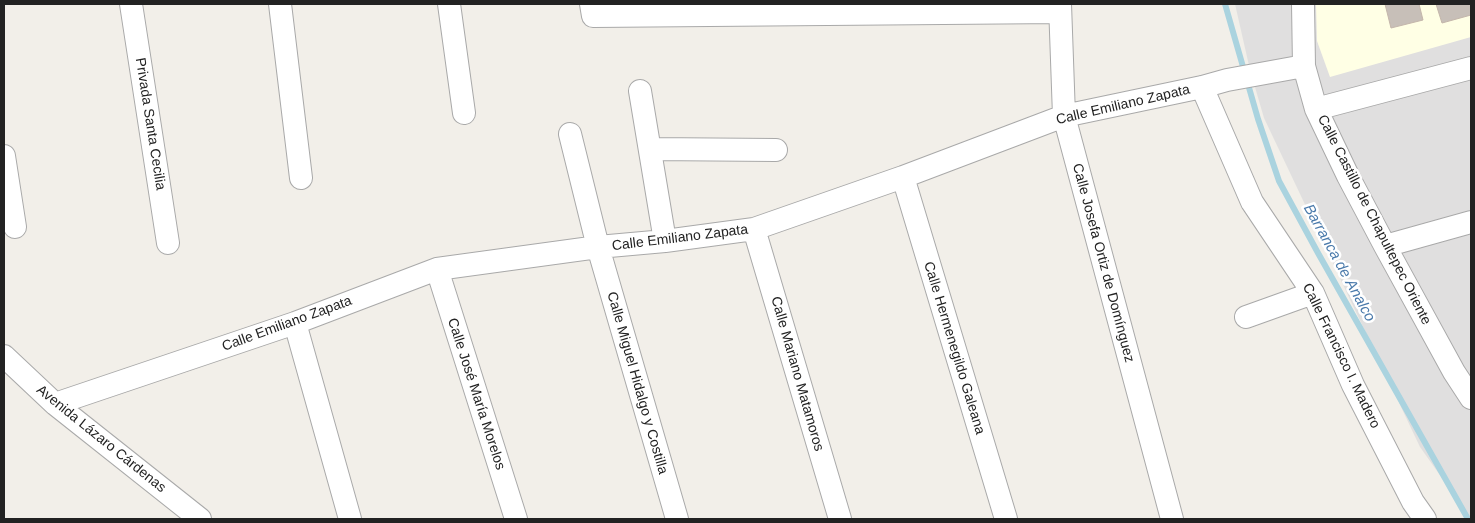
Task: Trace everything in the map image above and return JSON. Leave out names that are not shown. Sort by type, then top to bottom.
[{"type":"street","name":"Privada Santa Cecilia","points":[[132,4],[168,243]]},
{"type":"street","points":[[280,4],[301,178]]},
{"type":"street","points":[[448,4],[464,113]]},
{"type":"street","name":"Calle Castillo de Chapultepec Oriente","points":[[1303,4],[1304,66],[1316,109],[1348,176],[1385,246],[1462,369],[1471,398]]},
{"type":"street","points":[[592,10],[1060,8]]},
{"type":"street","name":"Calle Josefa Ortiz de Domínguez","points":[[1060,8],[1064,116],[1172,519]]},
{"type":"street","name":"Calle Emiliano Zapata","points":[[55,404],[295,323],[437,269],[598,247],[665,241],[754,229],[903,177],[1064,116],[1227,80],[1304,66]]},
{"type":"street","points":[[1316,109],[1471,68]]},
{"type":"street","name":"Calle Francisco I. Madero","points":[[1202,87],[1252,202],[1313,293],[1353,385],[1413,502],[1425,519]]},
{"type":"street","points":[[640,91],[665,241]]},
{"type":"street","name":"Calle Miguel Hidalgo y Costilla","points":[[570,134],[598,247],[677,519]]},
{"type":"street","points":[[650,149],[776,150]]},
{"type":"street","points":[[4,156],[16,227]]},
{"type":"street","name":"Calle Hermenegildo Galeana","points":[[903,177],[1006,519]]},
{"type":"street","points":[[1385,246],[1471,222]]},
{"type":"street","name":"Calle Mariano Matamoros","points":[[754,229],[840,519]]},
{"type":"street","name":"Calle José María Morelos","points":[[437,269],[516,519]]},
{"type":"street","points":[[1246,317],[1313,293]]},
{"type":"street","points":[[295,323],[350,519]]},
{"type":"street","name":"Avenida Lázaro Cárdenas","points":[[4,357],[55,404],[200,519]]},
{"type":"shaded area","points":[[1235,4],[1471,4],[1471,519],[1420,447],[1264,118],[1250,70]]},
{"type":"shaded area","points":[[1316,4],[1471,4],[1471,37],[1330,77],[1317,41]]},
{"type":"building","points":[[1385,4],[1419,4],[1423,20],[1391,28]]},
{"type":"building","points":[[1436,4],[1471,4],[1471,15],[1442,23]]},
{"type":"waterway","name":"Barranca de Analco","points":[[1225,4],[1258,119],[1279,181],[1468,519]]}]
